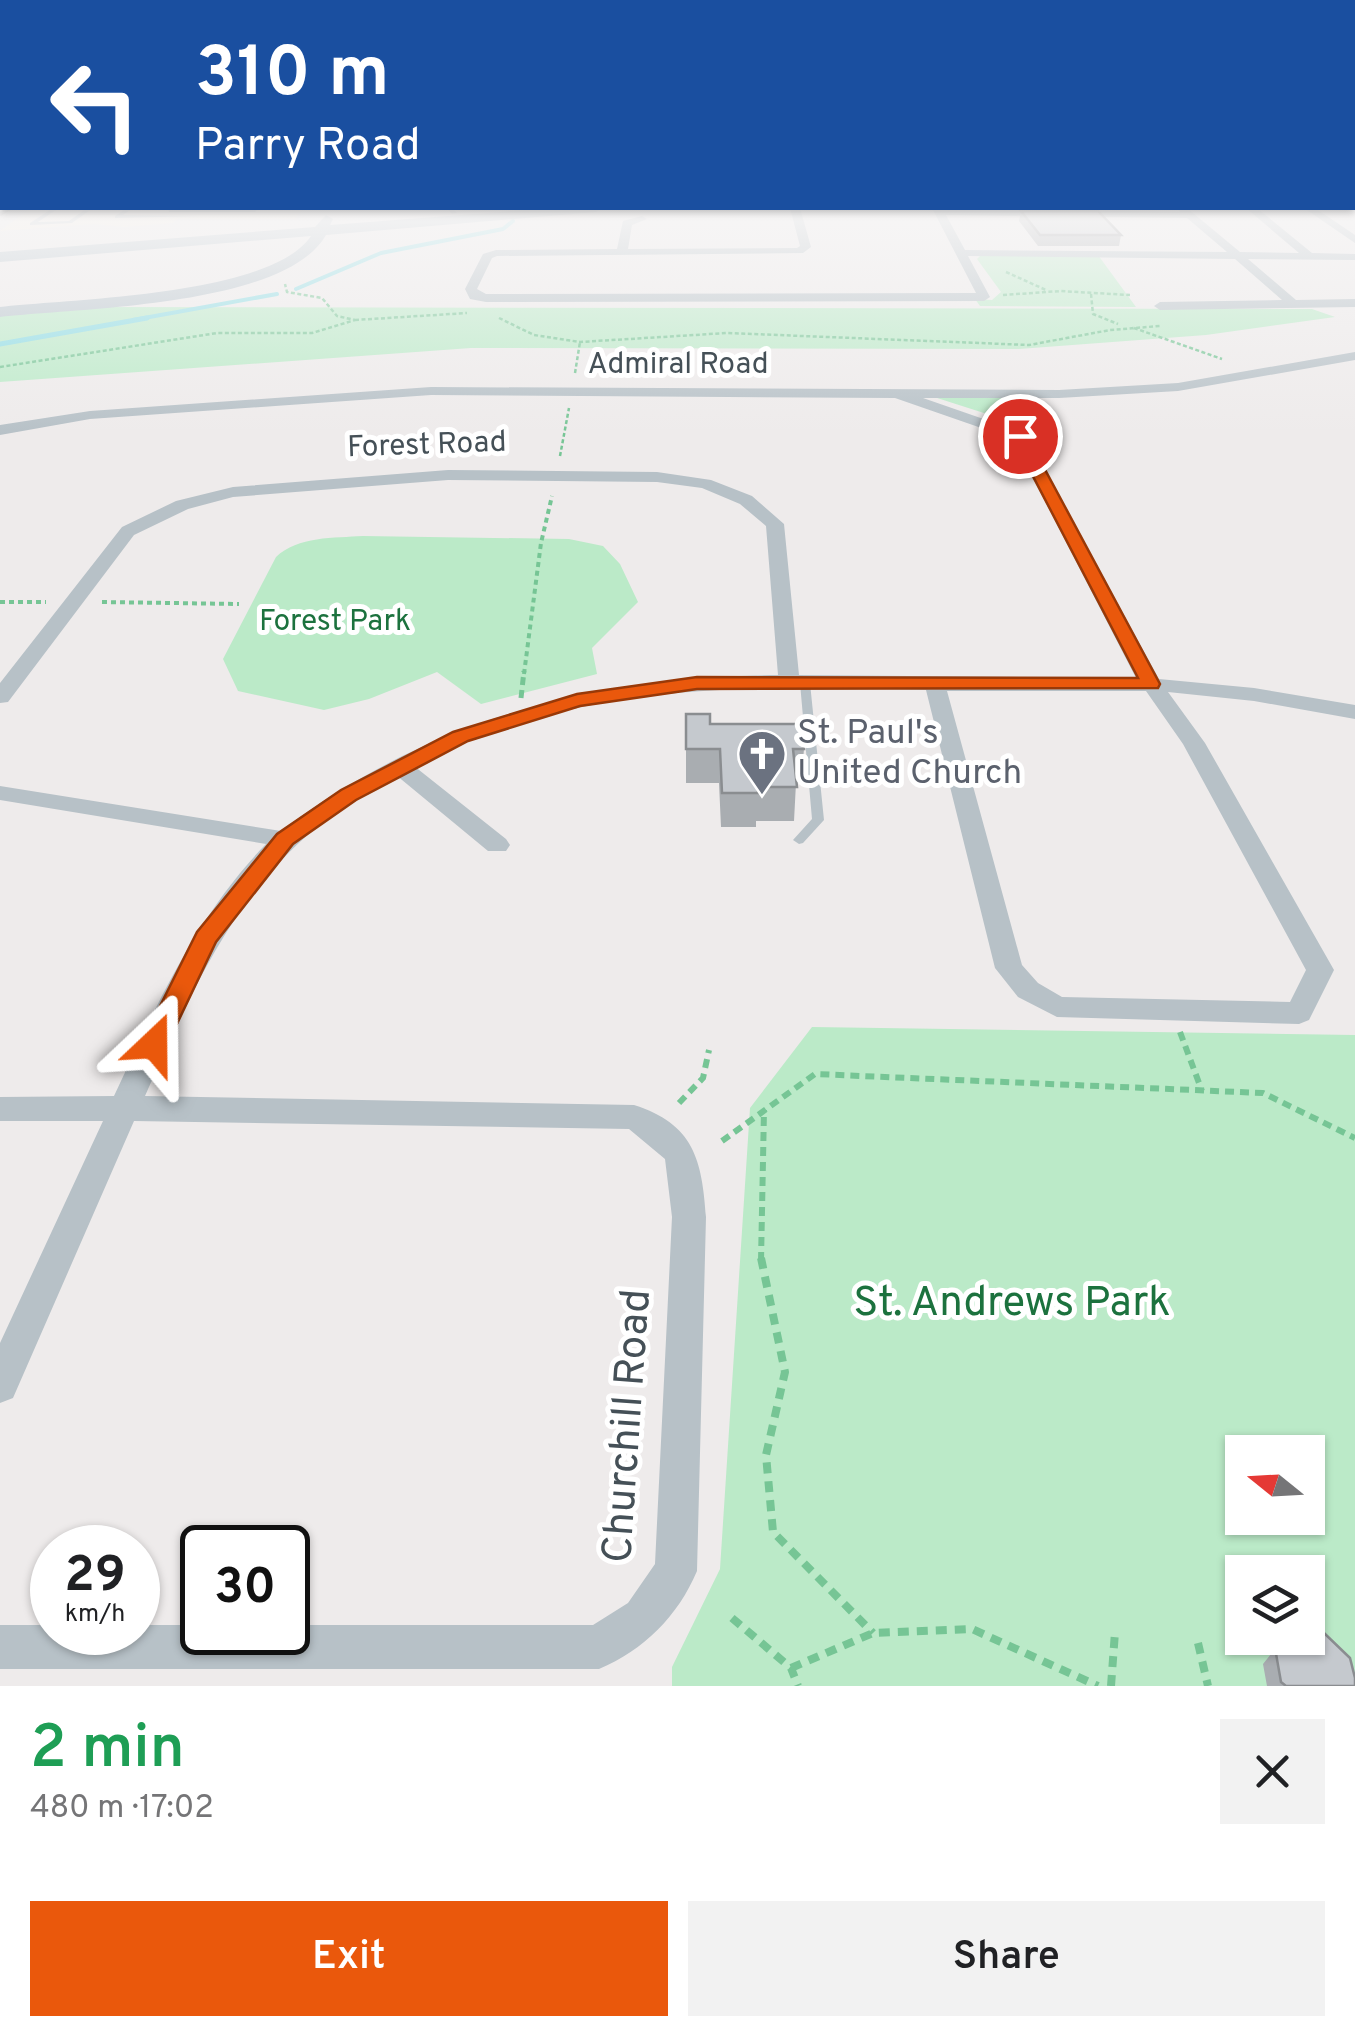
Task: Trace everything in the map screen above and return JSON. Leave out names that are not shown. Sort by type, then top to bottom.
[{"type":"main road","points":[[0,312],[220,285],[244,278]]},
{"type":"street","points":[[476,278],[471,289],[474,296],[990,296]]},
{"type":"street","points":[[978,278],[990,296]]},
{"type":"street","points":[[1265,278],[1292,303]]},
{"type":"street","points":[[1160,306],[1355,303]]},
{"type":"street","name":"Admiral Road","points":[[0,430],[90,415],[431,391],[1060,394],[1178,387],[1355,356]]},
{"type":"street","points":[[899,394],[1027,422]]},
{"type":"street","points":[[1027,422],[1060,394]]},
{"type":"street","points":[[934,684],[1008,968],[1028,990],[1057,1007],[1300,1013],[1320,970],[1194,743],[1151,684],[1027,422]]},
{"type":"street","name":"Forest Road","points":[[0,697],[128,531],[182,505],[234,492],[448,476],[679,480],[705,484],[762,510],[775,524],[797,682]]},
{"type":"street","points":[[0,1385],[180,984],[206,938],[285,839],[398,766],[460,736],[518,716],[577,700],[670,686],[797,682],[1151,684],[1262,694],[1355,712]]},
{"type":"street","points":[[398,766],[426,784],[497,844]]},
{"type":"street","points":[[0,792],[285,839]]},
{"type":"street","name":"Churchill Road","points":[[0,1109],[634,1117],[664,1134],[685,1158],[690,1216],[676,1571],[643,1618],[599,1646],[0,1647]]},
{"type":"lane","points":[[797,682],[818,820],[799,840]]},
{"type":"path","points":[[295,278],[284,285],[286,292],[322,298],[337,316],[355,320]]},
{"type":"path","points":[[990,296],[1061,291],[1130,296]]},
{"type":"path","points":[[1091,294],[1093,314],[1225,360]]},
{"type":"path","points":[[0,368],[217,333],[312,333],[355,320],[471,313]]},
{"type":"path","points":[[486,316],[534,335],[580,342],[727,332],[1029,345],[1126,326],[1173,326]]},
{"type":"path","points":[[518,716],[541,542],[557,476],[580,342]]},
{"type":"path","points":[[0,602],[239,604]]},
{"type":"path","points":[[1172,1010],[1202,1091]]},
{"type":"path","points":[[679,1103],[703,1078],[708,1050]]},
{"type":"path","points":[[722,1140],[815,1074],[1263,1093],[1355,1138]]},
{"type":"path","points":[[764,1110],[761,1263],[785,1372],[766,1455],[773,1532],[873,1633]]},
{"type":"path","points":[[732,1618],[791,1668],[798,1686]]},
{"type":"path","points":[[791,1668],[873,1633],[972,1629],[1098,1686]]},
{"type":"path","points":[[1111,1686],[1115,1632]]},
{"type":"path","points":[[1198,1642],[1208,1686]]},
{"type":"green space","points":[[991,278],[1115,278],[1136,307],[980,306],[975,299],[992,300],[1001,292]]},
{"type":"green space","points":[[90,307],[1312,309],[1335,317],[1206,335],[1019,349],[471,348],[0,382],[0,316]]},
{"type":"green space","points":[[934,397],[1029,397],[1036,399],[1012,422]]},
{"type":"green space","name":"Forest Park","points":[[363,536],[569,539],[603,546],[620,564],[638,602],[592,648],[597,674],[481,704],[437,672],[369,699],[324,710],[238,691],[223,659],[276,557],[306,542]]},
{"type":"green space","name":"St. Andrews Park","points":[[812,1027],[1355,1035],[1355,1686],[672,1686],[672,1667],[720,1569],[750,1108]]},
{"type":"building","points":[[686,714],[710,714],[710,724],[801,724],[804,749],[793,749],[797,787],[758,787],[758,793],[722,793],[720,749],[686,749]]},
{"type":"building","points":[[1325,1634],[1350,1658],[1355,1686],[1286,1686],[1281,1682],[1276,1655],[1325,1655]]},
{"type":"waterway","points":[[296,289],[323,278]]},
{"type":"waterway","points":[[133,320],[277,294]]},
{"type":"waterway","points":[[0,344],[147,318]]},
{"type":"place","name":"St. Paul's United Church","points":[[762,796]]},
{"type":"route","points":[[154,1044],[180,984],[206,938],[285,839],[398,766],[460,736],[577,700],[697,683],[1151,684],[1137,664],[1020,436]]}]
